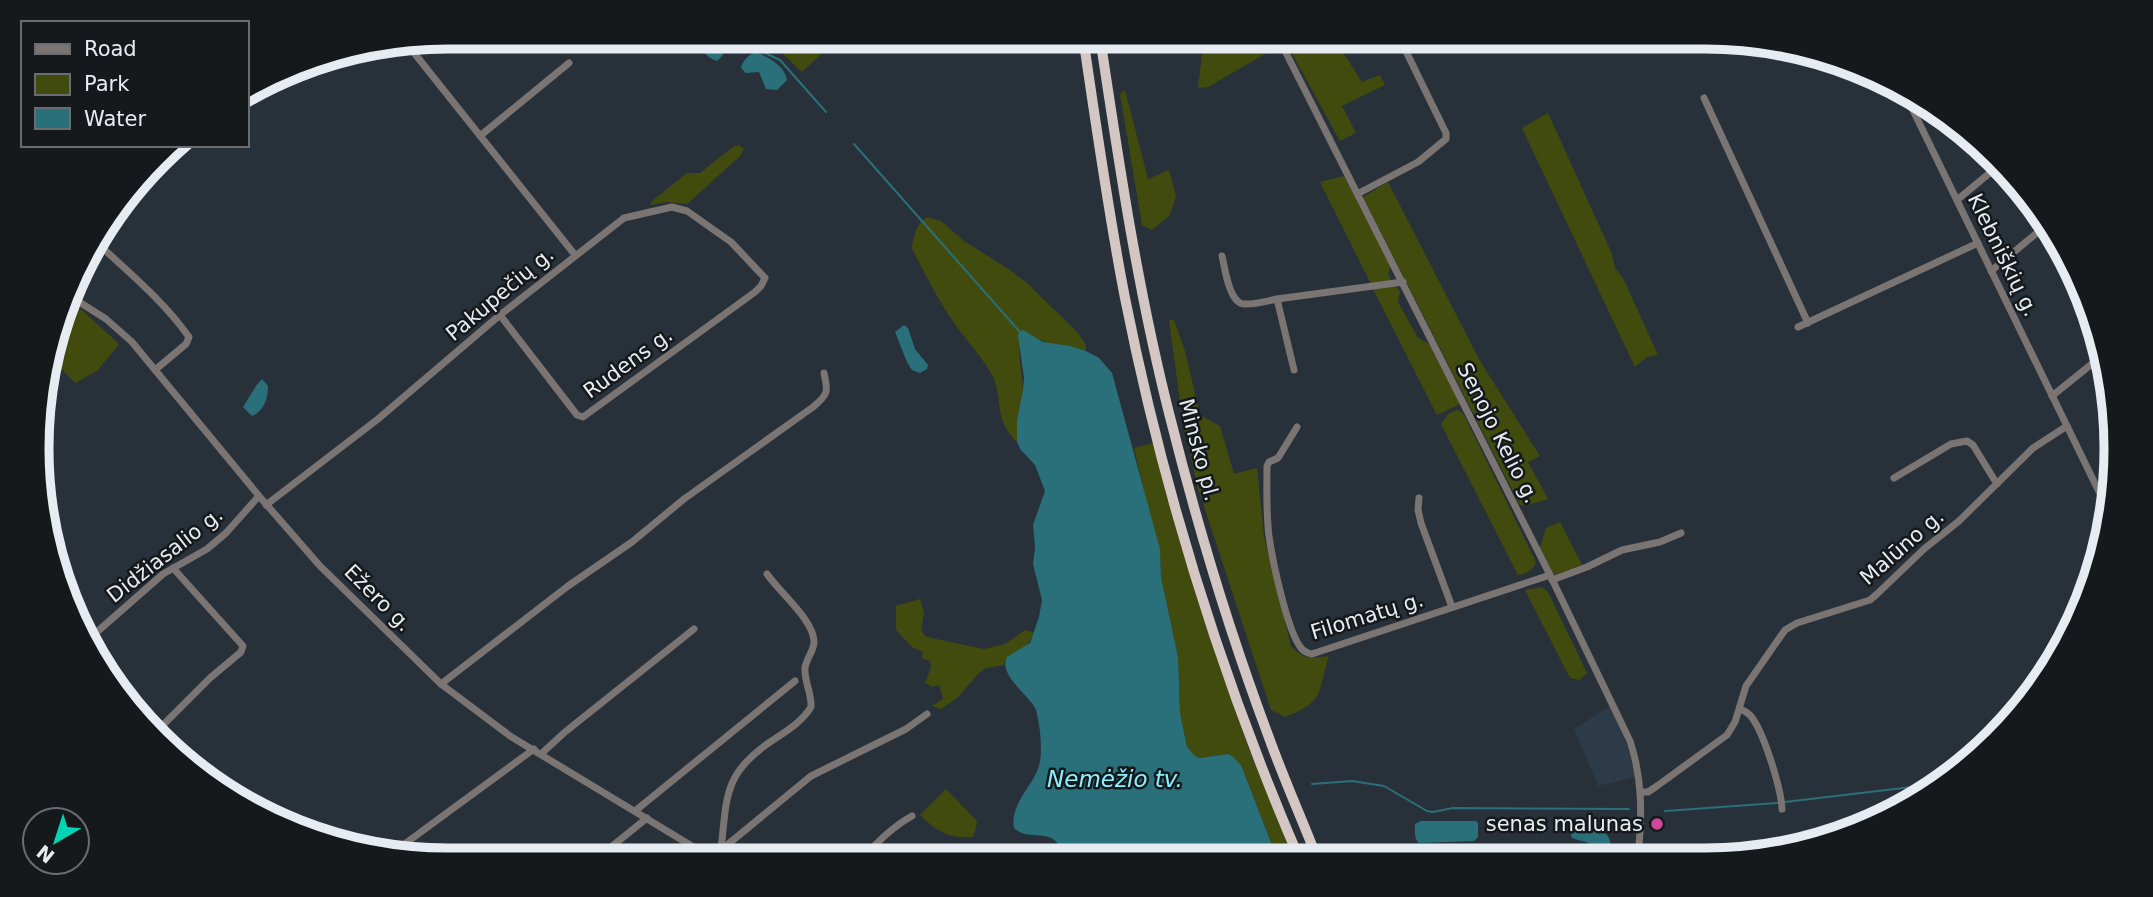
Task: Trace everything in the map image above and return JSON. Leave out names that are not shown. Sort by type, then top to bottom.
[{"type":"highway","name":"Minsko pl.","points":[[1085,49],[1126,299],[1162,455],[1221,650],[1265,774],[1295,848]]},
{"type":"highway","name":"Minsko pl.","points":[[1102,49],[1134,249],[1159,371],[1182,463],[1219,590],[1263,722],[1313,848]]},
{"type":"street","name":"Senojo Kelio g.","points":[[1284,49],[1551,577],[1630,741],[1642,792],[1639,848]]},
{"type":"street","points":[[1359,193],[1418,162],[1446,139],[1446,133],[1405,49]]},
{"type":"street","points":[[412,51],[575,255]]},
{"type":"street","points":[[480,136],[569,63]]},
{"type":"street","points":[[1703,98],[1808,323]]},
{"type":"street","name":"Klebniškių g.","points":[[1912,108],[2067,426]]},
{"type":"street","points":[[1957,200],[1992,171]]},
{"type":"street","name":"Pakupečių g.","points":[[266,505],[378,419],[500,316],[624,218],[672,207],[687,211],[724,236],[765,278],[763,280]]},
{"type":"street","points":[[1991,271],[2039,230]]},
{"type":"street","points":[[1798,327],[1978,243]]},
{"type":"street","points":[[103,249],[150,292],[189,337],[186,344],[155,370]]},
{"type":"street","points":[[1222,256],[1231,293],[1244,304],[1403,282]]},
{"type":"street","name":"Rudens g.","points":[[500,316],[577,415],[583,417],[755,292],[763,280]]},
{"type":"street","points":[[1278,299],[1294,370]]},
{"type":"street","name":"Ežero g.","points":[[77,301],[120,330],[320,566],[441,684],[493,724],[696,848]]},
{"type":"street","points":[[2052,396],[2094,362]]},
{"type":"street","points":[[441,684],[568,586],[632,542],[684,499],[813,407],[828,390],[824,373]]},
{"type":"street","points":[[2067,426],[2101,496]]},
{"type":"street","name":"Malūno g.","points":[[1642,792],[1648,792],[1657,786],[1719,742],[1731,729],[1746,686],[1779,636],[1797,623],[1870,600],[1924,549],[1959,521],[2033,448],[2067,426]]},
{"type":"street","name":"Filomatų g.","points":[[1297,428],[1278,458],[1267,466],[1266,495],[1269,536],[1282,599],[1301,649],[1312,654],[1452,607],[1587,567],[1622,550],[1660,542],[1681,533]]},
{"type":"street","points":[[1894,478],[1951,444],[1967,441],[1973,445],[1997,484]]},
{"type":"street","name":"Didžiasalio g.","points":[[95,634],[163,574],[208,548],[226,533],[259,496]]},
{"type":"street","points":[[1419,498],[1421,523],[1452,607]]},
{"type":"street","points":[[162,726],[210,678],[241,652],[243,646],[173,568]]},
{"type":"street","points":[[635,811],[795,681],[805,667],[814,646],[811,630],[767,574]]},
{"type":"street","points":[[541,754],[694,629]]},
{"type":"street","points":[[721,848],[726,800],[732,782],[764,746],[793,727],[809,711],[812,702],[805,667]]},
{"type":"street","points":[[795,681],[806,678]]},
{"type":"street","points":[[1740,709],[1753,718],[1759,730],[1780,794],[1782,809]]},
{"type":"street","points":[[722,848],[811,776],[885,741],[927,714]]},
{"type":"street","points":[[402,845],[534,749]]},
{"type":"street","points":[[872,848],[886,833],[912,816]]},
{"type":"street","points":[[610,848],[647,818]]},
{"type":"shaded area","points":[[1610,706],[1630,753],[1635,777],[1598,786],[1574,729]]},
{"type":"green space","points":[[777,49],[827,49],[802,72]]},
{"type":"green space","points":[[1203,49],[1274,49],[1208,87],[1198,88]]},
{"type":"green space","points":[[1290,49],[1341,49],[1362,82],[1380,75],[1385,85],[1342,106],[1356,133],[1340,141]]},
{"type":"green space","points":[[1125,90],[1148,179],[1169,170],[1176,196],[1170,215],[1152,230],[1142,225],[1120,94]]},
{"type":"green space","points":[[1548,113],[1612,254],[1615,268],[1623,278],[1658,355],[1647,357],[1635,367],[1522,128]]},
{"type":"green space","points":[[739,145],[744,149],[740,156],[687,204],[667,202],[651,205],[651,202],[687,173],[700,173],[734,146]]},
{"type":"green space","points":[[1344,176],[1391,267],[1388,273],[1391,280],[1371,284],[1320,182]]},
{"type":"green space","points":[[1388,182],[1480,361],[1540,456],[1528,462],[1548,499],[1520,505],[1363,197]]},
{"type":"green space","points":[[927,217],[941,221],[964,241],[1028,284],[1078,333],[1086,345],[1086,351],[1034,337],[1019,350],[1023,390],[1017,420],[1017,442],[1004,425],[991,373],[947,312],[912,249],[916,231]]},
{"type":"green space","points":[[1394,285],[1400,291],[1398,302],[1418,338],[1429,344],[1460,404],[1437,415],[1373,289]]},
{"type":"green space","points":[[76,304],[119,344],[98,370],[75,383],[58,366]]},
{"type":"green space","points":[[1169,320],[1174,320],[1185,351],[1200,415],[1220,426],[1234,474],[1257,468],[1264,537],[1291,646],[1299,654],[1308,657],[1329,656],[1321,687],[1314,700],[1285,717],[1271,710],[1197,485],[1183,423]]},
{"type":"green space","points":[[1457,410],[1463,413],[1536,562],[1527,573],[1518,575],[1441,424],[1449,413]]},
{"type":"green space","points":[[1153,443],[1249,749],[1289,848],[1273,848],[1241,765],[1228,754],[1200,758],[1187,747],[1180,713],[1178,657],[1161,577],[1161,563],[1134,448]]},
{"type":"green space","points":[[1560,522],[1582,565],[1556,575],[1540,547],[1546,528]]},
{"type":"green space","points":[[1542,587],[1548,592],[1587,673],[1579,680],[1570,678],[1525,590]]},
{"type":"green space","points":[[920,599],[924,613],[921,630],[925,636],[931,638],[984,649],[1005,644],[1025,630],[1034,633],[1026,647],[1005,660],[1004,665],[986,668],[957,698],[941,709],[932,706],[943,699],[939,685],[932,687],[924,682],[931,667],[930,661],[922,658],[923,652],[912,647],[896,630],[896,606]]},
{"type":"green space","points":[[946,789],[977,821],[972,837],[943,833],[920,815]]},
{"type":"water","points":[[699,49],[722,49],[723,55],[717,61]]},
{"type":"water","points":[[757,52],[776,63],[786,75],[787,80],[777,90],[766,89],[759,72],[746,73],[741,68],[751,54]]},
{"type":"water","points":[[904,325],[908,328],[915,349],[928,365],[927,369],[920,373],[912,370],[907,362],[895,332]]},
{"type":"water","name":"Nemėžio tv.","points":[[1023,330],[1043,342],[1086,351],[1099,358],[1112,373],[1160,549],[1161,577],[1178,657],[1180,713],[1187,747],[1200,758],[1228,754],[1241,765],[1273,848],[1060,848],[1056,841],[1050,838],[1028,835],[1014,828],[1015,812],[1038,769],[1041,750],[1036,710],[1010,678],[1005,664],[1007,657],[1030,643],[1039,617],[1042,600],[1033,564],[1033,525],[1045,491],[1035,465],[1017,442],[1017,420],[1024,378],[1018,335]]},
{"type":"water","points":[[262,379],[268,386],[266,399],[260,411],[252,416],[243,407]]},
{"type":"water","points":[[1421,821],[1476,821],[1478,837],[1474,841],[1419,843],[1415,824]]},
{"type":"water","points":[[1573,829],[1600,829],[1609,838],[1610,848],[1593,848],[1587,842],[1572,838]]},
{"type":"waterway","points":[[756,49],[780,60],[826,112]]},
{"type":"waterway","points":[[854,144],[1020,332]]},
{"type":"waterway","points":[[1312,784],[1352,781],[1384,786],[1433,812],[1453,808],[1629,809]]},
{"type":"waterway","points":[[1785,802],[1917,786]]},
{"type":"waterway","points":[[1665,811],[1777,803]]},
{"type":"place","name":"senas malunas","points":[[1657,824]]}]
